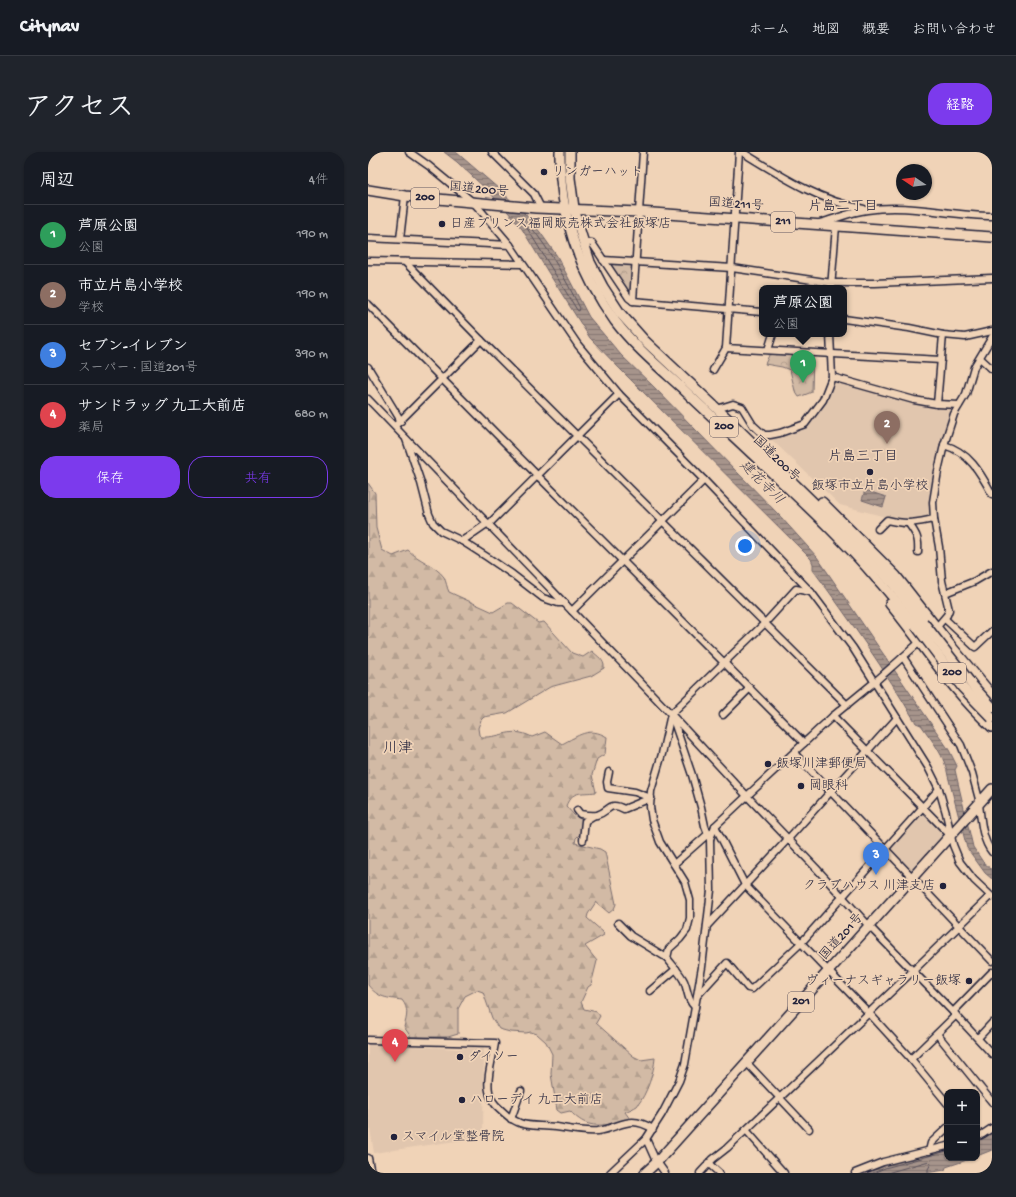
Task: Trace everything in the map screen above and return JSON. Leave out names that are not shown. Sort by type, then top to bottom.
[{"type":"highway","name":"200","points":[[560,152],[564,209]]},
{"type":"highway","name":"200","points":[[570,152],[570,178],[574,208]]},
{"type":"highway","name":"国道200号","points":[[368,190],[405,196],[479,203],[539,208],[574,208],[590,262],[603,287],[620,313],[644,340],[728,419],[861,549],[893,584],[962,687],[992,718]]},
{"type":"highway","name":"国道211号","points":[[574,208],[992,237]]},
{"type":"highway","name":"国道200号","points":[[564,209],[584,268],[598,294],[616,321],[638,346],[850,549],[920,624],[992,707]]},
{"type":"highway","points":[[728,419],[785,467],[850,529],[896,576],[936,628],[992,695]]},
{"type":"highway","points":[[768,469],[773,482],[870,579],[964,698],[992,727]]},
{"type":"highway","name":"国道201号","points":[[646,1173],[992,789]]},
{"type":"street","points":[[409,152],[479,203],[510,245],[578,345],[619,394],[811,592],[853,648],[928,767],[939,789],[953,833],[953,845],[960,862],[974,880],[991,897],[727,1148],[708,1163],[700,1173]]},
{"type":"street","points":[[492,152],[534,194],[539,208]]},
{"type":"street","points":[[633,301],[643,152]]},
{"type":"street","points":[[713,370],[726,348],[740,152],[788,180],[826,199],[866,210]]},
{"type":"street","points":[[400,240],[405,196]]},
{"type":"street","points":[[816,224],[866,210],[883,208],[928,210],[992,216]]},
{"type":"street","points":[[831,285],[836,226]]},
{"type":"street","points":[[368,238],[510,245]]},
{"type":"street","points":[[583,242],[592,243],[629,298],[633,301],[759,312]]},
{"type":"street","points":[[604,260],[732,268],[831,285],[992,278]]},
{"type":"street","points":[[368,261],[522,264]]},
{"type":"street","points":[[405,262],[481,340],[847,705]]},
{"type":"street","points":[[368,304],[804,743]]},
{"type":"street","points":[[847,319],[909,328],[943,335],[965,337],[992,331]]},
{"type":"street","points":[[937,404],[943,335]]},
{"type":"street","points":[[768,350],[772,337]]},
{"type":"street","points":[[717,409],[727,405],[737,404],[742,407],[753,425],[764,435],[780,433],[805,424],[823,400],[832,377],[830,337]]},
{"type":"street","points":[[674,864],[709,836],[715,826],[833,716],[902,658],[945,619],[949,610],[942,581],[933,502],[944,445],[954,414],[966,394],[974,367],[992,337]]},
{"type":"street","points":[[395,426],[481,340]]},
{"type":"street","points":[[726,348],[941,360]]},
{"type":"street","points":[[980,358],[992,369]]},
{"type":"street","points":[[368,367],[401,421]]},
{"type":"street","points":[[832,377],[914,400],[937,404],[959,405]]},
{"type":"street","points":[[462,541],[489,524],[619,394]]},
{"type":"street","points":[[369,402],[395,426],[572,610],[869,926],[955,1013],[992,1054]]},
{"type":"street","points":[[405,437],[421,484],[429,514],[441,531],[462,541],[512,574],[543,598],[558,603],[565,603]]},
{"type":"street","points":[[944,445],[953,447],[972,462],[992,494]]},
{"type":"street","points":[[572,610],[704,480]]},
{"type":"street","points":[[878,529],[887,520],[909,524],[934,519]]},
{"type":"street","points":[[909,524],[916,532],[918,539],[918,552]]},
{"type":"street","points":[[945,592],[992,573]]},
{"type":"street","points":[[667,958],[669,949],[687,930],[690,918],[690,900],[685,882],[660,842],[652,820],[650,798],[652,786],[662,754],[671,714],[765,623],[796,589],[811,592]]},
{"type":"street","points":[[945,619],[975,647],[992,631]]},
{"type":"street","points":[[902,658],[962,745],[972,773],[984,837],[992,852]]},
{"type":"street","points":[[723,715],[750,688]]},
{"type":"street","points":[[610,1173],[646,1139],[672,1096],[679,1081],[685,1064],[707,926],[711,890],[709,836],[692,775],[671,714]]},
{"type":"street","points":[[833,716],[923,808],[953,833]]},
{"type":"street","points":[[707,926],[897,718]]},
{"type":"street","points":[[794,753],[992,961]]},
{"type":"street","points":[[609,772],[606,782],[608,788],[635,792],[650,798]]},
{"type":"street","points":[[697,996],[727,963],[748,988],[752,989],[801,943],[939,789]]},
{"type":"street","points":[[583,840],[584,821],[613,806],[618,806],[624,809],[650,798]]},
{"type":"street","points":[[577,810],[580,814],[598,814]]},
{"type":"street","points":[[715,826],[745,885],[869,1013],[911,1059],[944,1099]]},
{"type":"street","points":[[618,923],[631,936],[667,958],[684,982],[691,1003],[695,1007]]},
{"type":"street","points":[[650,991],[676,969]]},
{"type":"street","points":[[911,1059],[937,1034],[992,972]]},
{"type":"street","points":[[978,1038],[992,1023]]},
{"type":"street","points":[[937,1034],[992,1102]]},
{"type":"street","points":[[368,1040],[495,1043],[488,1089],[490,1096],[495,1105],[518,1123],[533,1127],[554,1127],[582,1131],[599,1130],[636,1121],[646,1124],[653,1129]]},
{"type":"street","points":[[746,1062],[781,1097],[809,1129]]},
{"type":"street","points":[[511,1119],[521,1091]]},
{"type":"street","points":[[980,1136],[992,1128]]},
{"type":"street","points":[[746,1130],[784,1173]]},
{"type":"street","points":[[929,1151],[931,1143],[944,1131]]},
{"type":"street","points":[[646,1139],[657,1162],[665,1173]]},
{"type":"street","points":[[856,1173],[883,1162],[944,1147]]},
{"type":"street","points":[[368,1158],[371,1173]]},
{"type":"street","points":[[708,1163],[719,1173]]},
{"type":"shaded area","name":"飯塚市立片島小学校","points":[[833,379],[955,407],[941,445],[930,498],[931,518],[905,522],[840,505],[770,438],[805,427],[814,420],[825,403]]},
{"type":"shaded area","points":[[923,810],[945,833],[910,873],[888,849]]},
{"type":"shaded area","points":[[368,1043],[458,1049],[484,1045],[483,1137],[374,1153],[368,1116]]},
{"type":"green space","points":[[611,262],[630,263],[633,266],[632,290],[628,292],[609,264]]},
{"type":"green space","points":[[770,353],[813,355],[812,392],[799,397],[795,391],[790,370],[765,364]]},
{"type":"green space","points":[[368,483],[375,493],[376,528],[382,550],[393,556],[408,550],[432,566],[444,577],[449,592],[493,612],[508,603],[512,603],[538,623],[544,622],[572,653],[583,657],[592,651],[600,658],[604,665],[604,668],[591,676],[550,687],[507,713],[484,717],[478,728],[479,735],[482,737],[518,732],[532,737],[545,732],[562,744],[579,735],[589,732],[595,732],[607,737],[605,754],[597,759],[592,775],[596,792],[574,795],[568,801],[566,806],[574,815],[582,820],[581,833],[576,838],[575,843],[600,849],[605,852],[616,904],[614,909],[609,913],[596,902],[588,914],[587,918],[603,932],[604,935],[585,946],[597,961],[591,985],[588,987],[581,1002],[584,1009],[597,1012],[600,1016],[596,1023],[633,1056],[641,1060],[655,1058],[652,1076],[641,1101],[637,1106],[625,1112],[630,1119],[613,1124],[594,1125],[584,1122],[570,1111],[561,1113],[557,1110],[551,1074],[552,1054],[546,1042],[537,1034],[531,1032],[510,1032],[499,1029],[492,1018],[483,992],[477,990],[465,996],[458,1009],[458,1034],[448,1037],[411,1037],[404,1027],[407,1013],[406,1006],[402,1000],[387,998],[379,995],[375,993],[368,985]]},
{"type":"water","points":[[444,152],[456,152],[499,189],[526,215],[557,256],[589,317],[621,355],[779,515],[817,557],[949,750],[957,766],[955,770],[973,847],[983,862],[992,870],[992,879],[985,873],[967,848],[944,762],[938,749],[921,725],[916,723],[867,645],[813,570],[811,559],[590,338],[522,229],[488,191]]},
{"type":"water","points":[[865,490],[886,497],[883,507],[862,500]]},
{"type":"water","points":[[992,1129],[992,1150],[980,1155],[980,1136]]},
{"type":"water","points":[[944,1148],[944,1161],[964,1161],[946,1167],[945,1170],[926,1173],[863,1173],[884,1164]]},
{"type":"place","name":"リンガーハット","points":[[544,172]]},
{"type":"place","name":"日産プリンス福岡販売株式会社飯塚店","points":[[442,224]]},
{"type":"place","name":"芦原公園","points":[[803,383]]},
{"type":"place","name":"市立片島小学校","points":[[887,444]]},
{"type":"place","name":"飯塚市立片島小学校","points":[[870,472]]},
{"type":"place","name":"飯塚川津郵便局","points":[[768,764]]},
{"type":"place","name":"岡眼科","points":[[801,786]]},
{"type":"place","name":"セブン-イレブン","points":[[876,875]]},
{"type":"place","name":"クラブハウス 川津支店","points":[[943,886]]},
{"type":"place","name":"ヴィーナスギャラリー飯塚","points":[[969,981]]},
{"type":"place","name":"ダイソー","points":[[460,1057]]},
{"type":"place","name":"サンドラッグ 九工大前店","points":[[395,1062]]},
{"type":"place","name":"ハローデイ 九工大前店","points":[[462,1100]]},
{"type":"place","name":"スマイル堂整骨院","points":[[394,1137]]},
{"type":"district","name":"片島二丁目","points":[[843,207]]},
{"type":"district","name":"片島三丁目","points":[[863,457]]},
{"type":"district","name":"川津","points":[[398,749]]},
{"type":"water label","name":"建花寺川","points":[[761,483]]}]
